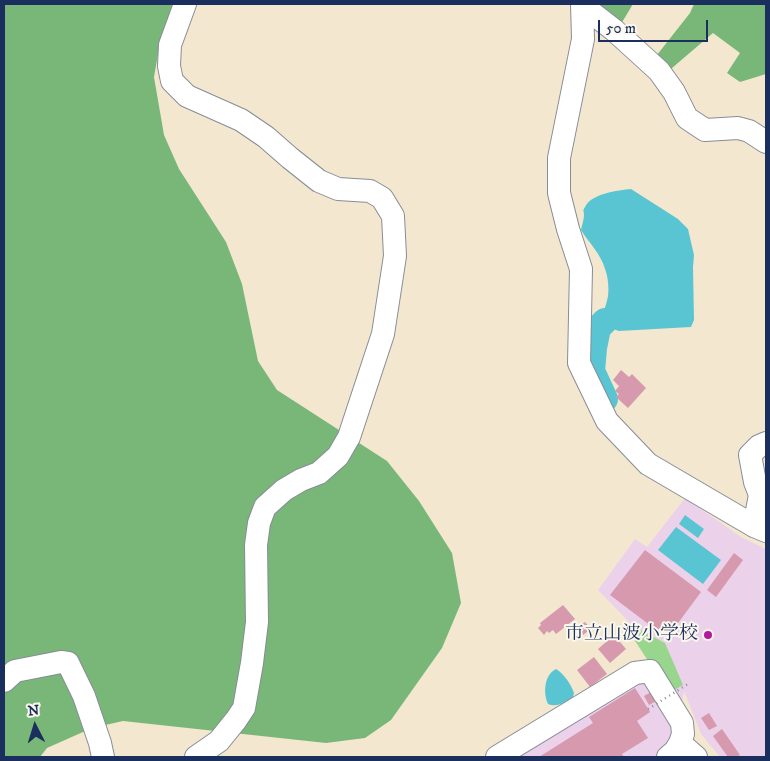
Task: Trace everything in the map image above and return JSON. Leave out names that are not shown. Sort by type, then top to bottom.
[{"type":"street","points":[[185,4],[170,46],[168,66],[172,81],[187,96],[240,120],[266,136],[290,158],[319,180],[338,188],[370,191],[382,198],[393,216],[395,256],[383,334],[349,437],[338,456],[318,473],[284,490],[265,507],[259,523],[256,545],[257,622],[244,708],[219,741],[196,757]]},
{"type":"street","points":[[582,5],[614,30],[659,71],[674,92],[687,118],[705,130],[738,128],[749,131],[766,142]]},
{"type":"street","points":[[582,5],[583,39],[559,158],[559,193],[581,269],[579,363],[607,421],[648,464],[760,529]]},
{"type":"street","points":[[760,529],[760,494],[755,482],[750,455],[759,446],[766,443]]},
{"type":"street","points":[[4,681],[15,671],[61,662],[68,663],[84,696],[103,757]]},
{"type":"street","points":[[496,757],[635,673],[650,672],[682,723],[681,753]]},
{"type":"path","points":[[648,709],[688,684]]},
{"type":"shaded area","name":"市立山波小学校","points":[[685,498],[741,537],[766,549],[766,757],[720,757],[701,734],[684,691],[677,732],[659,755],[655,757],[508,757],[636,677],[665,643],[633,626],[598,590],[635,539],[647,547]]},
{"type":"green space","points":[[4,4],[197,4],[175,16],[161,37],[154,77],[164,135],[179,169],[226,242],[242,284],[258,361],[277,390],[387,461],[419,501],[452,553],[461,603],[442,648],[391,720],[365,738],[326,743],[123,721],[92,728],[47,748],[40,757],[4,757]]},
{"type":"green space","points":[[595,4],[633,4],[618,29]]},
{"type":"green space","points":[[694,4],[766,4],[766,74],[740,82],[727,73],[740,53],[713,33],[665,74],[653,60],[690,13]]},
{"type":"green space","points":[[633,626],[665,643],[683,685],[669,693],[626,627]]},
{"type":"water","points":[[631,189],[678,219],[688,229],[694,255],[694,320],[691,327],[619,331],[610,328],[605,319],[604,312],[608,293],[607,275],[601,258],[581,230],[584,217],[583,210],[588,203],[599,196]]},
{"type":"water","points":[[685,515],[704,529],[698,538],[679,524]]},
{"type":"water","points":[[676,527],[721,560],[703,584],[658,550]]},
{"type":"water","points":[[556,669],[567,680],[574,693],[573,697],[564,702],[558,705],[551,705],[546,700],[545,690],[549,675]]},
{"type":"building","points":[[621,370],[629,377],[632,374],[646,388],[628,408],[616,397],[619,394],[615,391],[619,386],[613,380]]},
{"type":"building","points":[[645,550],[701,592],[667,638],[610,595]]},
{"type":"building","points":[[734,553],[743,560],[716,597],[707,590]]},
{"type":"building","points":[[563,605],[575,619],[556,634],[553,630],[549,633],[547,631],[544,635],[538,628],[541,625],[540,623]]},
{"type":"building","points":[[585,622],[591,629],[583,635],[577,628]]},
{"type":"building","points":[[614,635],[626,649],[610,663],[598,649]]},
{"type":"building","points":[[594,657],[607,674],[590,687],[577,670]]},
{"type":"building","points":[[635,688],[650,712],[637,721],[648,738],[622,754],[624,757],[539,757],[593,723],[589,717]]},
{"type":"building","points":[[653,691],[658,700],[649,705],[644,696]]},
{"type":"building","points":[[709,713],[717,726],[709,730],[701,718]]},
{"type":"building","points":[[722,729],[740,755],[728,757],[713,736]]},
{"type":"waterway","points":[[605,321],[598,328],[592,371],[605,399]]},
{"type":"place","name":"市立山波小学校","points":[[708,635]]}]
